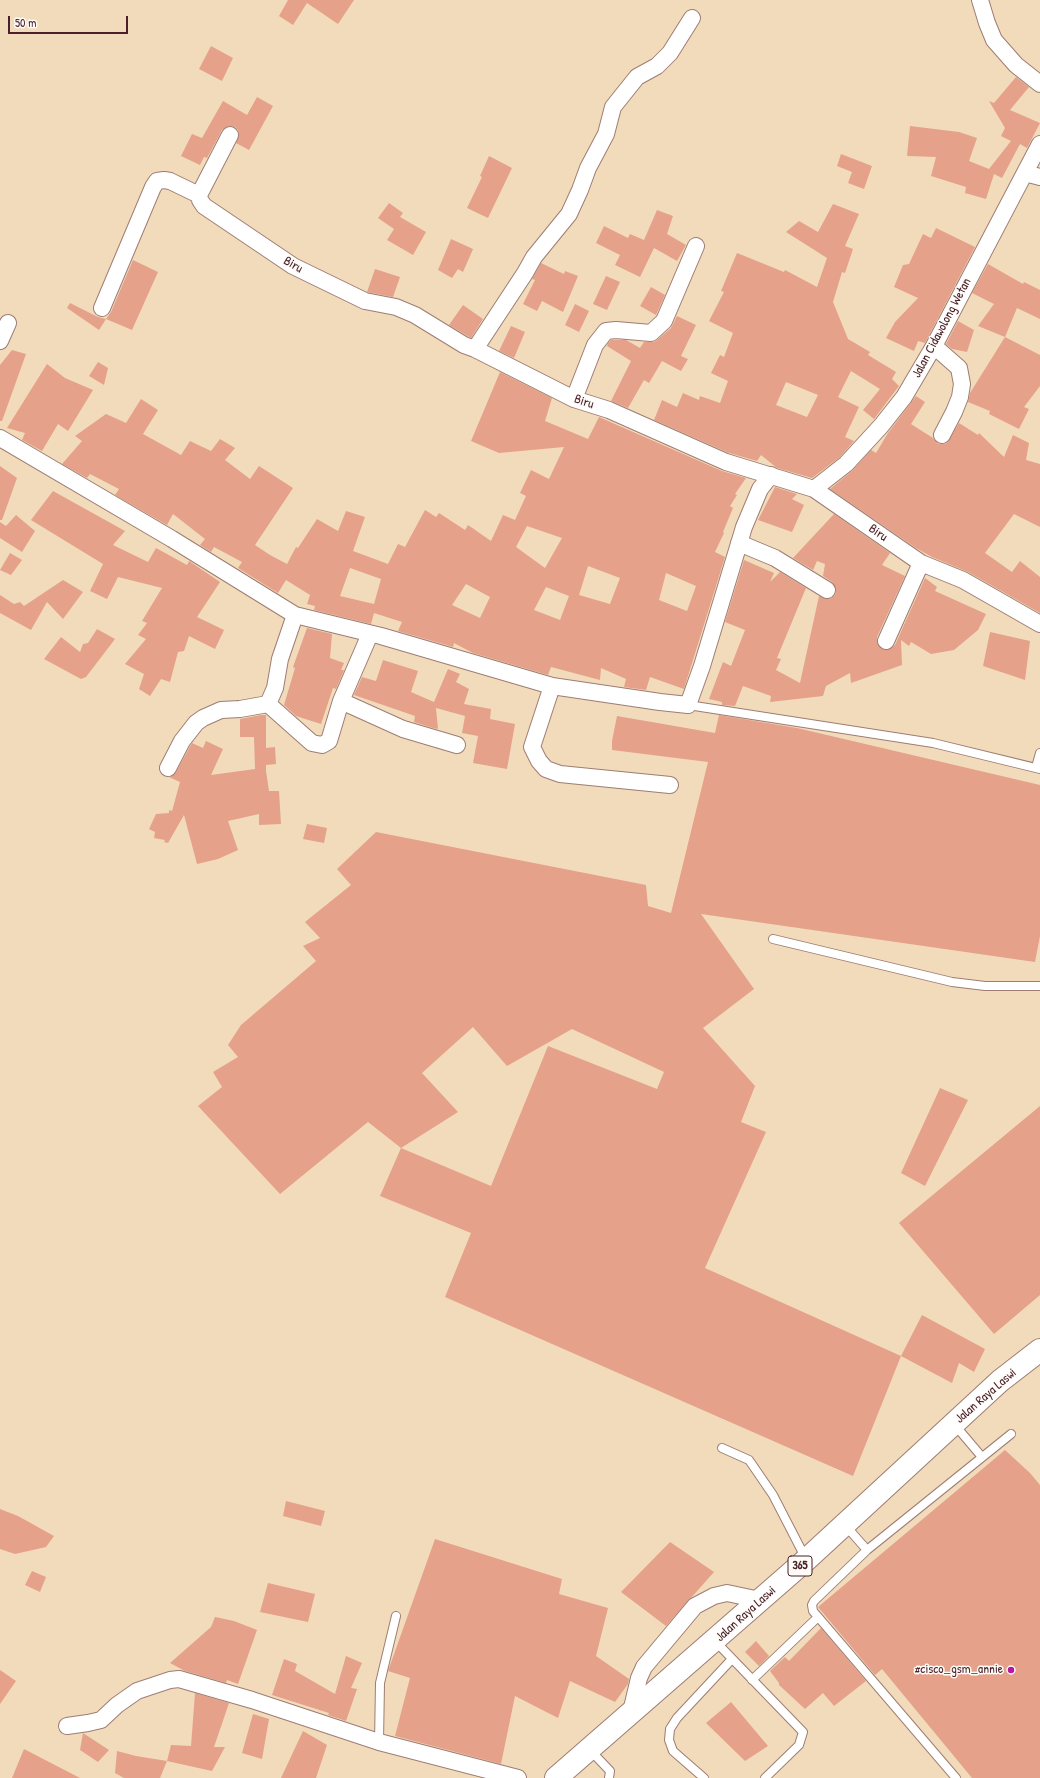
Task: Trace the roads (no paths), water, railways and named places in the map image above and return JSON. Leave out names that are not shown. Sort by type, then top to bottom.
[{"type":"main road","name":"Jalan Raya Laswi","points":[[556,1778],[715,1641],[806,1560],[1000,1381],[1040,1350]]},
{"type":"street","points":[[980,0],[986,23],[994,40],[1016,65],[1040,84]]},
{"type":"street","points":[[475,348],[534,257],[569,214],[588,168],[606,134],[612,107],[638,77],[657,66],[670,53],[692,18]]},
{"type":"street","points":[[102,308],[157,181],[170,181],[199,194],[230,135]]},
{"type":"street","name":"Jalan Cidawolong Wetan","points":[[814,489],[846,464],[881,426],[904,397],[1032,175],[1040,144]]},
{"type":"street","name":"Biru","points":[[199,194],[204,206],[293,266],[365,301],[396,307],[415,315],[464,345],[475,348],[574,399],[609,410],[726,462],[814,489],[921,563],[963,580],[1040,624]]},
{"type":"street","points":[[574,399],[595,345],[606,332],[616,330],[651,333],[664,321],[696,246]]},
{"type":"street","points":[[0,341],[8,323]]},
{"type":"street","points":[[934,346],[959,368],[962,384],[960,397],[942,435]]},
{"type":"street","points":[[0,438],[160,532],[295,616],[370,634],[552,686],[688,705],[702,666],[744,527],[760,489],[771,475]]},
{"type":"street","points":[[739,543],[775,558],[827,590]]},
{"type":"street","points":[[886,641],[921,563]]},
{"type":"street","points":[[268,704],[275,688],[280,659],[295,616]]},
{"type":"street","points":[[268,704],[312,743],[322,745],[329,741],[341,701],[370,634]]},
{"type":"street","points":[[552,686],[532,747],[539,761],[546,768],[560,774],[670,785]]},
{"type":"street","points":[[341,701],[403,729],[457,745]]},
{"type":"street","points":[[168,768],[182,741],[196,723],[203,718],[221,710],[240,709],[268,704]]},
{"type":"street","points":[[631,1712],[639,1678],[644,1667],[695,1606],[714,1596],[727,1593],[760,1600]]},
{"type":"street","points":[[67,1726],[101,1720],[117,1705],[137,1691],[170,1680],[179,1679],[252,1700],[379,1742],[518,1778]]},
{"type":"lane","points":[[688,705],[810,722],[933,743],[1038,768],[1040,753]]},
{"type":"lane","points":[[773,939],[952,982],[985,986],[1040,985]]},
{"type":"lane","points":[[954,1424],[982,1457]]},
{"type":"lane","points":[[956,1778],[818,1617],[812,1608],[814,1601],[867,1550],[1011,1434]]},
{"type":"lane","points":[[722,1448],[749,1460],[773,1495],[806,1560]]},
{"type":"lane","points":[[845,1525],[867,1550]]},
{"type":"lane","points":[[379,1742],[380,1683],[396,1616]]},
{"type":"lane","points":[[752,1680],[818,1617]]},
{"type":"lane","points":[[715,1641],[803,1732],[799,1745],[765,1778]]},
{"type":"lane","points":[[704,1778],[673,1751],[669,1740],[670,1729],[677,1718],[732,1659]]},
{"type":"lane","points":[[589,1749],[610,1771],[609,1778]]},
{"type":"place","name":"#cisco_gsm_annie","points":[[1011,1670]]}]
